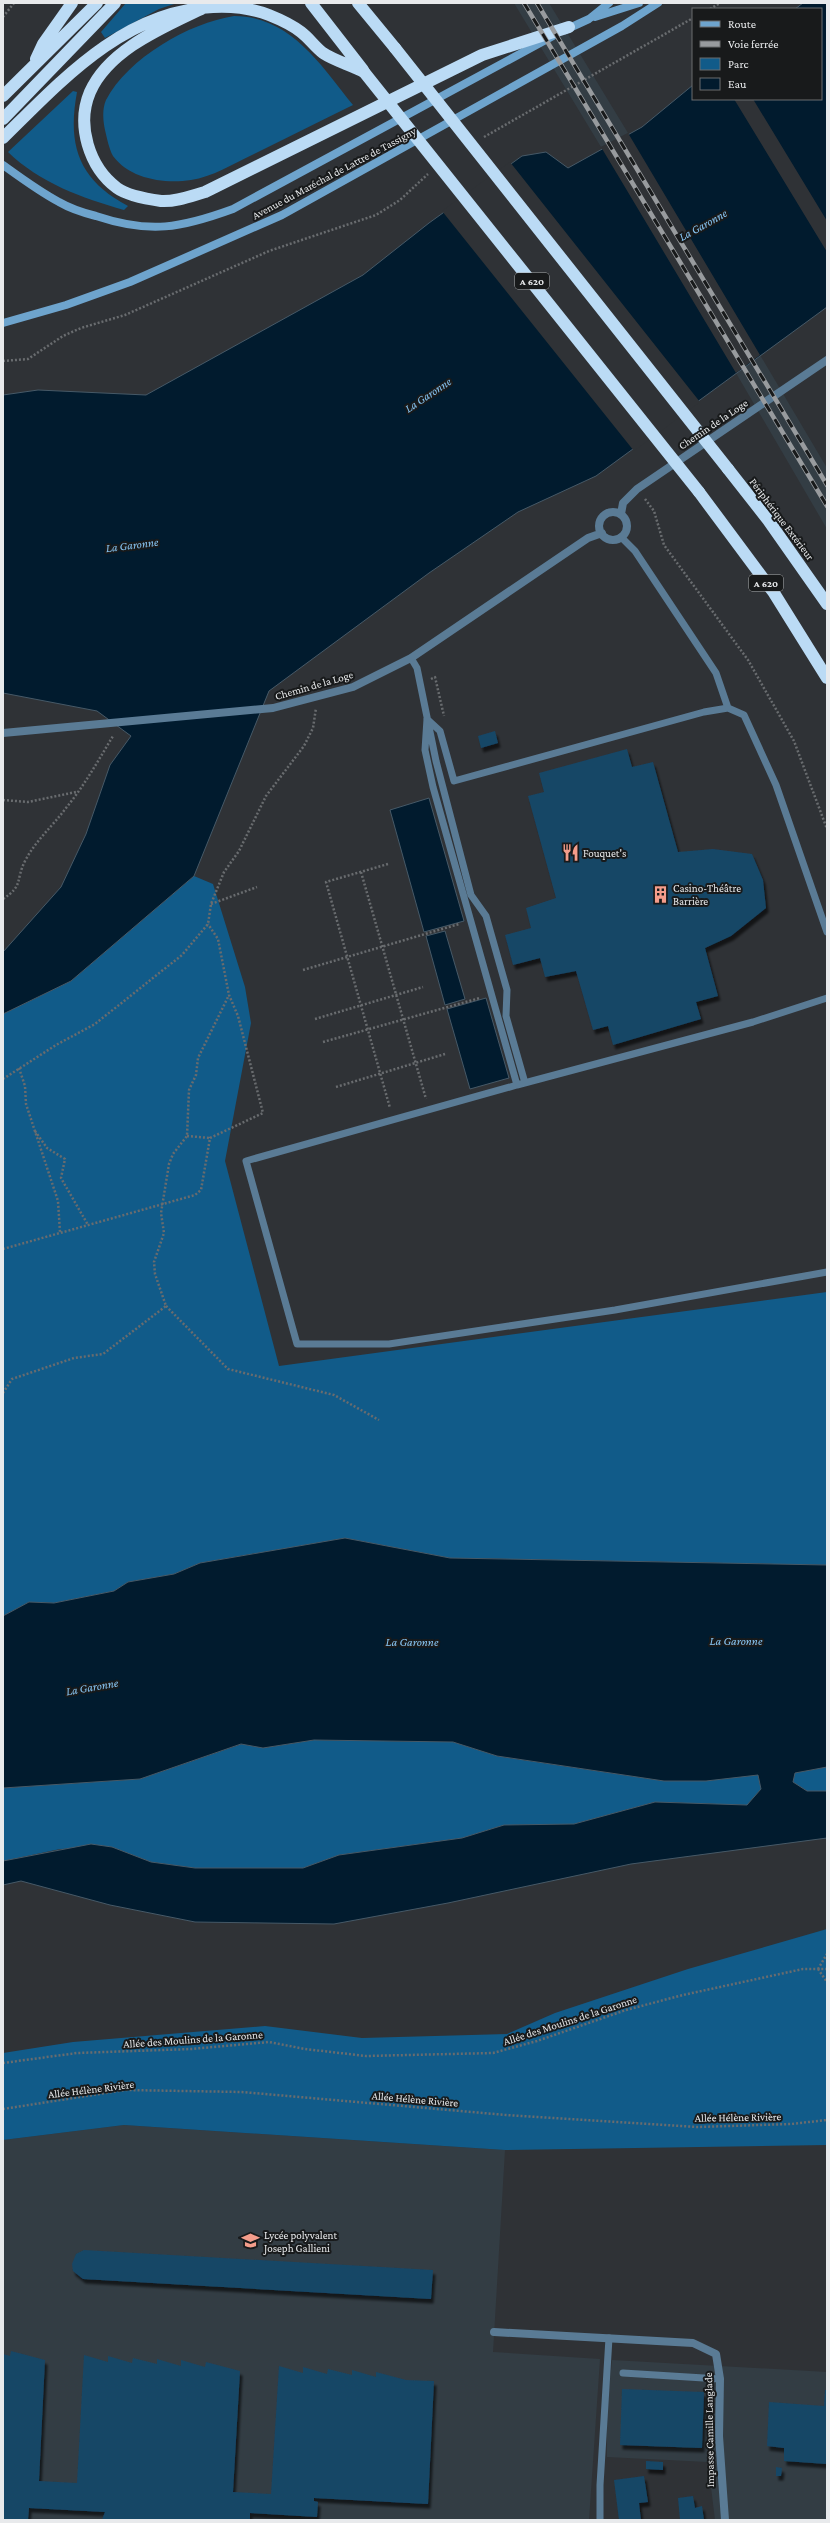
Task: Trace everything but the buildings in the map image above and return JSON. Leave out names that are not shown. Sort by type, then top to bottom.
[{"type":"highway","points":[[35,64],[43,44],[72,3]]},
{"type":"highway","points":[[3,96],[97,3]]},
{"type":"highway","points":[[3,119],[115,3]]},
{"type":"highway","name":"A 620","points":[[311,3],[364,72],[699,492],[774,593],[827,678]]},
{"type":"highway","name":"Périphérique Extérieur","points":[[358,3],[768,520],[827,604]]},
{"type":"highway","points":[[203,8],[159,29],[115,60],[90,92],[84,111],[85,133],[89,152],[101,172],[118,188],[143,198],[162,201],[185,198],[205,192],[482,55],[569,27]]},
{"type":"highway","points":[[3,138],[71,72],[115,40],[146,22],[175,11],[203,8],[249,9],[269,15],[300,31],[323,53],[364,72]]},
{"type":"main road","name":"Avenue du Maréchal de Lattre de Tassigny","points":[[3,165],[60,203],[114,222],[141,227],[167,227],[197,222],[233,209],[569,27],[589,19],[609,3]]},
{"type":"main road","points":[[589,19],[639,3]]},
{"type":"main road","name":"Avenue du Maréchal de Lattre de Tassigny","points":[[3,323],[66,305],[130,282],[282,215],[622,26],[658,3]]},
{"type":"street","name":"Chemin de la Loge","points":[[621,514],[623,503],[637,489],[827,360]]},
{"type":"street","points":[[612,512],[621,514],[627,526],[621,537],[611,539],[602,533],[600,524],[604,516],[612,512]]},
{"type":"street","name":"Chemin de la Loge","points":[[3,733],[273,708],[315,699],[352,687],[411,658],[588,538],[602,533]]},
{"type":"street","name":"Chemin de la Loge","points":[[3,727],[37,729]]},
{"type":"street","name":"Impasse Camille Langlade","points":[[494,2332],[693,2343],[716,2354],[720,2379],[719,2436],[725,2520]]},
{"type":"lane","points":[[621,537],[635,550],[716,673],[728,708]]},
{"type":"lane","points":[[411,658],[417,668],[442,784],[471,896],[486,916],[507,990],[506,1016],[525,1083]]},
{"type":"lane","points":[[433,787],[684,718],[728,708],[744,716],[776,785],[827,932]]},
{"type":"lane","points":[[427,719],[440,731],[454,781]]},
{"type":"lane","points":[[427,719],[425,750],[433,787],[517,1086]]},
{"type":"lane","points":[[827,998],[753,1022],[525,1083],[246,1161],[297,1344],[389,1344],[615,1310],[827,1272]]},
{"type":"lane","points":[[600,2520],[600,2485],[609,2338]]},
{"type":"lane","points":[[623,2373],[720,2379]]},
{"type":"path","points":[[3,17],[14,3]]},
{"type":"path","points":[[479,141],[692,19]]},
{"type":"path","points":[[3,361],[28,359],[63,336],[81,328],[125,315],[269,251],[376,215],[400,200],[419,180],[432,172]]},
{"type":"path","points":[[637,489],[654,511],[664,545],[748,660],[779,714],[794,741],[827,829]]},
{"type":"path","points":[[3,1078],[95,1024],[138,992],[182,955],[208,924],[211,904],[224,872],[239,851],[266,796],[304,746],[317,713],[315,699]]},
{"type":"path","points":[[3,899],[16,891],[25,862],[35,845],[42,834],[66,809],[76,792],[91,773],[113,736]]},
{"type":"path","points":[[3,800],[28,802],[76,792]]},
{"type":"path","points":[[388,864],[326,882],[393,1120]]},
{"type":"path","points":[[361,872],[427,1100],[425,1111]]},
{"type":"path","points":[[211,904],[257,887]]},
{"type":"path","points":[[303,970],[471,920]]},
{"type":"path","points":[[187,1136],[210,1138],[263,1114],[238,1016],[229,995],[218,939],[208,924]]},
{"type":"path","points":[[315,1019],[423,987]]},
{"type":"path","points":[[323,1042],[491,994]]},
{"type":"path","points":[[229,995],[198,1058],[196,1075],[189,1090],[187,1136],[171,1159],[162,1204],[164,1233],[154,1262],[155,1274],[166,1306],[228,1369],[334,1395],[379,1420]]},
{"type":"path","points":[[336,1087],[445,1054]]},
{"type":"path","points":[[19,1068],[25,1086],[26,1104],[58,1201],[60,1232]]},
{"type":"path","points":[[34,1130],[47,1148],[65,1159],[61,1178],[88,1224]]},
{"type":"path","points":[[3,1248],[195,1196],[201,1190],[210,1138]]},
{"type":"path","points":[[3,1393],[12,1379],[74,1358],[103,1354],[166,1306]]},
{"type":"path","points":[[827,1954],[818,1969],[827,1982]]},
{"type":"path","name":"Allée des Moulins de la Garonne","points":[[3,2063],[77,2053],[191,2049],[269,2042],[305,2049],[366,2056],[493,2053],[537,2042],[626,2010],[682,1995],[803,1969],[827,1969]]},
{"type":"path","name":"Allée Hélène Rivière","points":[[3,2109],[125,2090],[242,2092],[506,2115],[698,2127],[791,2124],[827,2120]]},
{"type":"shaded area","points":[[514,3],[549,3],[628,133],[601,147]]},
{"type":"shaded area","points":[[760,355],[827,468],[827,529],[736,373]]},
{"type":"shaded area","name":"Lycée polyvalent Joseph Gallieni","points":[[124,2125],[505,2150],[493,2352],[600,2359],[589,2520],[3,2520],[3,2140]]},
{"type":"shaded area","points":[[612,2360],[827,2372],[827,2520],[715,2520],[708,2462],[607,2457],[607,2409]]},
{"type":"green space","points":[[126,3],[177,3],[159,9],[105,38],[101,32]]},
{"type":"green space","points":[[234,16],[254,18],[272,24],[288,34],[316,59],[353,105],[207,176],[181,181],[159,180],[138,175],[120,164],[110,150],[105,130],[103,111],[106,100],[116,85],[129,70],[161,45],[198,26]]},
{"type":"green space","points":[[73,91],[77,92],[74,111],[74,129],[80,160],[98,185],[111,196],[128,206],[124,210],[77,195],[48,181],[20,163],[8,152]]},
{"type":"green space","points":[[194,876],[213,884],[245,987],[251,1023],[225,1161],[279,1366],[827,1292],[827,1565],[450,1558],[345,1538],[200,1563],[174,1574],[128,1582],[114,1591],[54,1603],[29,1602],[3,1616],[3,1014],[71,981]]},
{"type":"green space","points":[[314,1740],[453,1742],[497,1756],[664,1781],[758,1775],[761,1789],[747,1805],[655,1802],[574,1824],[504,1825],[462,1838],[339,1855],[303,1868],[195,1868],[151,1862],[112,1847],[60,1849],[3,1861],[3,1788],[140,1779],[242,1744],[263,1748]]},
{"type":"green space","points":[[827,1767],[827,1791],[807,1791],[793,1782],[794,1773]]},
{"type":"green space","points":[[827,1929],[827,2145],[505,2150],[124,2125],[3,2140],[3,2053],[73,2042],[265,2026],[362,2038],[507,2034],[555,2013],[688,1969]]},
{"type":"water","name":"La Garonne","points":[[803,3],[827,3],[827,307],[596,476],[518,512],[429,573],[269,691],[194,876],[71,981],[3,1014],[3,952],[61,887],[86,834],[110,765],[131,736],[97,711],[3,693],[3,395],[38,390],[146,395],[363,275],[429,223],[522,156],[546,152],[568,168],[642,127],[692,86],[692,100],[822,100],[822,8],[796,8]]},
{"type":"water","points":[[429,798],[464,921],[424,932],[390,810]]},
{"type":"water","points":[[445,931],[465,999],[445,1005],[426,936]]},
{"type":"water","points":[[486,998],[509,1078],[470,1089],[447,1009]]},
{"type":"water","name":"La Garonne","points":[[345,1538],[450,1558],[827,1565],[827,1767],[795,1773],[793,1782],[807,1791],[827,1791],[827,1838],[631,1864],[448,1903],[334,1924],[195,1922],[110,1905],[21,1881],[3,1885],[3,1861],[91,1844],[112,1847],[151,1862],[195,1868],[303,1868],[339,1855],[462,1838],[504,1825],[574,1824],[655,1802],[747,1805],[761,1789],[758,1775],[706,1781],[664,1781],[497,1756],[453,1742],[314,1740],[263,1748],[241,1744],[140,1779],[3,1788],[3,1616],[29,1602],[54,1603],[114,1591],[128,1582],[174,1574],[200,1563]]},
{"type":"pier","points":[[735,100],[754,100],[827,221],[827,252]]},
{"type":"pier","points":[[628,133],[760,355],[736,373],[601,147]]},
{"type":"pier","points":[[510,162],[700,402],[634,451],[442,211]]},
{"type":"railway","points":[[524,3],[827,506]]},
{"type":"railway","points":[[537,3],[827,485]]},
{"type":"place","name":"Fouquet's","points":[[570,853]]},
{"type":"place","name":"Casino-Théâtre Barrière","points":[[660,894]]},
{"type":"place","name":"Lycée polyvalent Joseph Gallieni","points":[[251,2241]]}]
